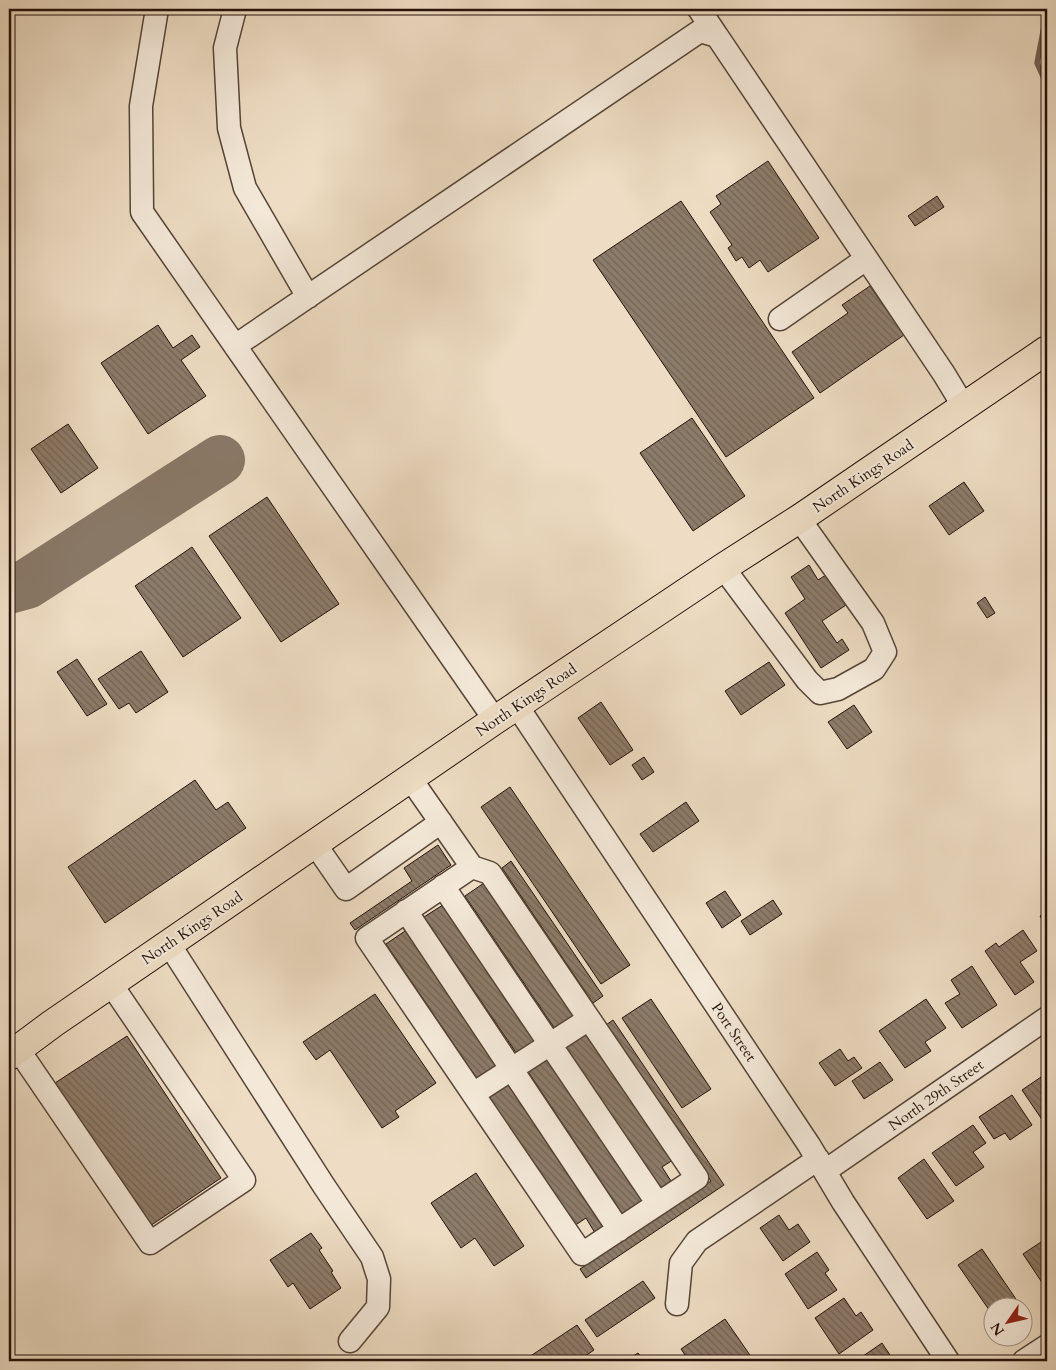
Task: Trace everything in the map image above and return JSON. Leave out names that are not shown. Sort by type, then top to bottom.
[{"type":"main road","name":"North Kings Road","points":[[14,1052],[410,778],[724,567],[802,517],[1047,350]]},
{"type":"street","name":"Port Street","points":[[157,9],[142,106],[142,212],[236,346],[506,713],[821,1165],[843,1202],[948,1361]]},
{"type":"street","points":[[235,9],[225,48],[229,128],[245,188],[308,297]]},
{"type":"street","points":[[699,9],[944,374],[964,407]]},
{"type":"street","points":[[236,346],[700,30],[717,36]]},
{"type":"street","points":[[780,319],[866,260]]},
{"type":"street","points":[[724,567],[807,680],[820,694],[838,689],[874,669],[884,652],[873,623],[800,520],[802,517]]},
{"type":"street","points":[[410,778],[472,867],[490,874],[697,1178],[582,1254],[367,938],[472,867]]},
{"type":"street","points":[[315,844],[346,889],[440,822]]},
{"type":"street","points":[[443,886],[658,1204]]},
{"type":"street","points":[[406,911],[619,1230]]},
{"type":"street","points":[[169,944],[324,1186],[372,1257],[379,1279],[378,1307],[350,1341]]},
{"type":"street","points":[[14,1052],[150,1243],[244,1180],[111,984]]},
{"type":"street","name":"North 29th Street","points":[[677,1304],[681,1264],[697,1241],[821,1165],[1047,1018]]},
{"type":"street","points":[[473,1094],[589,1019]]},
{"type":"street","points":[[1024,1361],[1047,1346]]},
{"type":"building","points":[[768,161],[819,238],[768,272],[760,260],[749,268],[742,257],[736,261],[728,248],[732,245],[710,212],[721,204],[716,196]]},
{"type":"building","points":[[937,196],[944,207],[915,226],[908,216]]},
{"type":"building","points":[[681,201],[814,398],[726,457],[593,260]]},
{"type":"building","points":[[870,286],[904,335],[820,393],[792,352],[848,313],[842,305]]},
{"type":"building","points":[[158,325],[173,348],[192,335],[200,347],[181,360],[206,396],[148,434],[101,363]]},
{"type":"building","points":[[692,418],[745,496],[693,531],[640,453]]},
{"type":"building","points":[[68,424],[98,468],[61,493],[31,449]]},
{"type":"building","points":[[964,482],[984,511],[949,535],[929,506]]},
{"type":"building","points":[[267,497],[339,604],[281,642],[209,536]]},
{"type":"building","points":[[192,547],[241,618],[183,657],[135,586]]},
{"type":"building","points":[[809,565],[818,580],[826,575],[846,605],[822,621],[837,643],[842,639],[849,650],[821,668],[785,613],[805,599],[791,577]]},
{"type":"building","points":[[985,597],[995,613],[987,618],[977,603]]},
{"type":"building","points":[[141,651],[168,692],[136,713],[129,703],[119,709],[98,679]]},
{"type":"building","points":[[77,659],[107,704],[87,716],[57,672]]},
{"type":"building","points":[[769,662],[785,685],[741,715],[725,691]]},
{"type":"building","points":[[601,702],[633,750],[610,765],[578,718]]},
{"type":"building","points":[[854,705],[872,732],[847,749],[828,722]]},
{"type":"building","points":[[644,757],[654,772],[642,780],[632,765]]},
{"type":"building","points":[[195,780],[216,810],[228,802],[246,828],[105,923],[68,867]]},
{"type":"building","points":[[510,787],[630,965],[601,984],[481,807]]},
{"type":"building","points":[[686,802],[699,821],[653,852],[640,834]]},
{"type":"building","points":[[438,845],[451,865],[355,930],[350,923],[412,881],[404,868]]},
{"type":"building","points":[[511,861],[603,996],[593,1003],[502,868]]},
{"type":"building","points":[[487,881],[579,1017],[557,1032],[465,896]]},
{"type":"building","points":[[725,891],[741,915],[722,928],[706,903]]},
{"type":"building","points":[[773,900],[782,914],[750,935],[741,921]]},
{"type":"building","points":[[446,903],[540,1043],[519,1057],[424,917]]},
{"type":"building","points":[[1047,911],[1047,928],[1040,916]]},
{"type":"building","points":[[408,929],[502,1068],[480,1083],[386,944]]},
{"type":"building","points":[[1023,930],[1037,951],[1020,962],[1034,982],[1015,995],[985,951],[996,943],[999,947]]},
{"type":"building","points":[[972,966],[997,1005],[962,1028],[945,1003],[960,994],[951,980]]},
{"type":"building","points":[[375,994],[436,1083],[395,1111],[399,1117],[382,1128],[330,1050],[316,1060],[303,1042]]},
{"type":"building","points":[[651,999],[711,1089],[682,1108],[622,1018]]},
{"type":"building","points":[[926,999],[946,1028],[925,1042],[931,1051],[905,1068],[879,1031]]},
{"type":"building","points":[[613,1020],[724,1185],[586,1278],[580,1269],[711,1181],[606,1025]]},
{"type":"building","points":[[586,1029],[673,1160],[662,1167],[671,1181],[660,1189],[564,1044]]},
{"type":"building","points":[[127,1036],[221,1178],[150,1226],[55,1083]]},
{"type":"building","points":[[840,1049],[848,1061],[854,1057],[862,1068],[835,1086],[819,1063]]},
{"type":"building","points":[[548,1056],[647,1203],[625,1218],[527,1070]]},
{"type":"building","points":[[880,1062],[893,1080],[864,1099],[852,1081]]},
{"type":"building","points":[[1047,1073],[1047,1127],[1022,1090]]},
{"type":"building","points":[[510,1081],[606,1225],[595,1233],[586,1218],[574,1226],[488,1096]]},
{"type":"building","points":[[1012,1095],[1032,1125],[1010,1140],[1005,1133],[994,1139],[979,1117]]},
{"type":"building","points":[[973,1125],[986,1143],[973,1152],[984,1167],[956,1186],[932,1153]]},
{"type":"building","points":[[924,1159],[954,1201],[927,1219],[898,1178]]},
{"type":"building","points":[[476,1173],[524,1246],[494,1266],[475,1238],[461,1248],[431,1203]]},
{"type":"building","points":[[779,1215],[789,1230],[798,1224],[810,1242],[783,1261],[760,1228]]},
{"type":"building","points":[[311,1233],[322,1248],[319,1250],[333,1271],[331,1272],[341,1288],[310,1309],[293,1283],[288,1287],[270,1260]]},
{"type":"building","points":[[1047,1238],[1047,1281],[1043,1284],[1023,1254]]},
{"type":"building","points":[[982,1249],[1015,1298],[984,1298],[984,1303],[958,1265]]},
{"type":"building","points":[[817,1252],[829,1270],[825,1273],[837,1290],[808,1309],[785,1274]]},
{"type":"building","points":[[643,1281],[655,1298],[597,1337],[585,1320]]},
{"type":"building","points":[[844,1298],[856,1316],[861,1312],[873,1330],[839,1354],[815,1318]]},
{"type":"building","points":[[725,1319],[754,1361],[689,1361],[681,1349]]},
{"type":"building","points":[[577,1325],[594,1350],[578,1361],[523,1361]]},
{"type":"building","points":[[882,1343],[894,1361],[856,1361]]},
{"type":"building","points":[[638,1353],[644,1361],[625,1361]]},
{"type":"waterway","points":[[1047,11],[1037,63],[1047,85]]},
{"type":"taxiway","points":[[9,589],[27,584],[220,460]]}]
